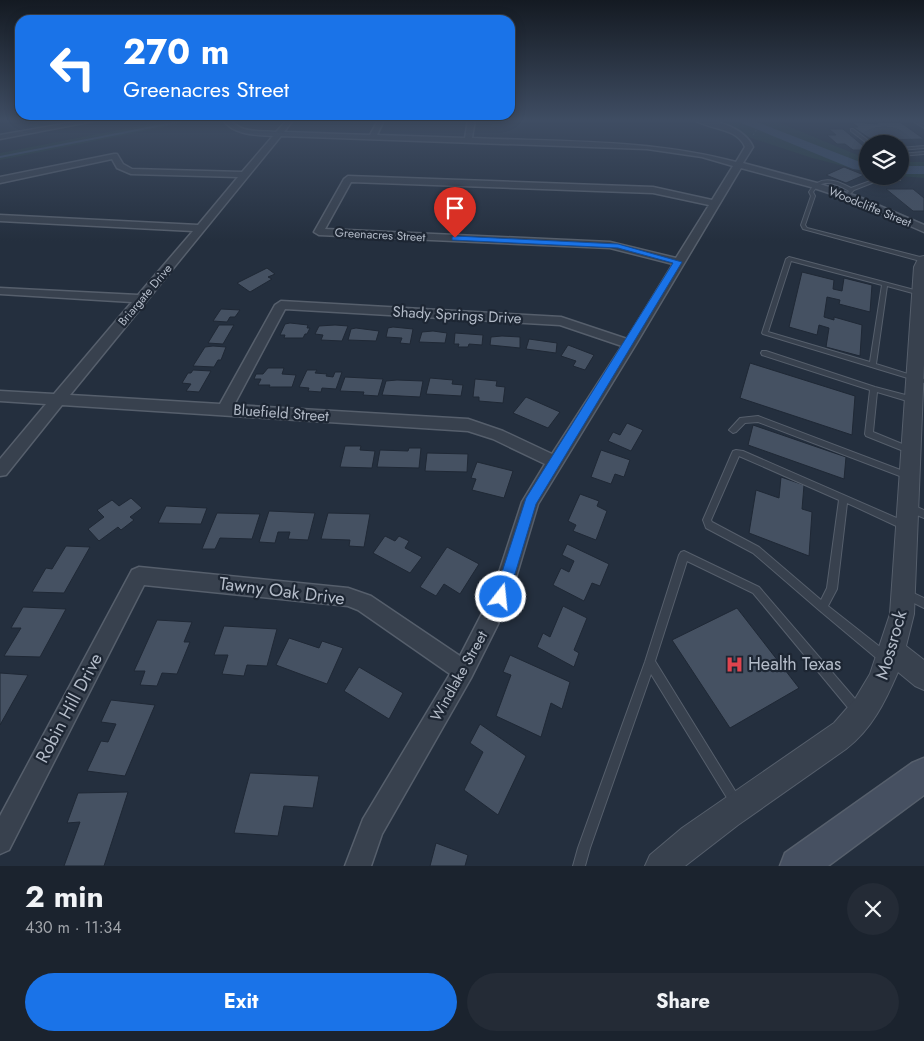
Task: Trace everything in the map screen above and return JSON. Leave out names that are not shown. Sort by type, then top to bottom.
[{"type":"main road","points":[[798,866],[924,775]]},
{"type":"street","points":[[0,180],[93,160]]},
{"type":"street","points":[[117,160],[120,166],[131,171],[244,175]]},
{"type":"street","name":"Briargate Drive","points":[[0,470],[256,160]]},
{"type":"street","name":"Woodcliffe Street","points":[[724,160],[849,193],[924,229]]},
{"type":"street","name":"Windlake Street","points":[[358,866],[372,828],[464,671],[501,597],[530,502],[630,344],[740,160]]},
{"type":"street","name":"Greenacres Street","points":[[678,262],[610,245],[318,232],[348,179],[653,190],[714,203]]},
{"type":"street","points":[[0,218],[200,228]]},
{"type":"street","name":"Mossrock","points":[[661,866],[739,806],[827,745],[855,722],[880,686],[891,656],[902,614],[914,598],[913,452],[919,376],[921,268],[924,260]]},
{"type":"street","points":[[0,291],[142,299]]},
{"type":"street","name":"Shady Springs Drive","points":[[224,410],[281,305],[561,321],[630,344]]},
{"type":"street","name":"Bluefield Street","points":[[0,396],[468,426],[498,435],[555,462]]},
{"type":"street","name":"Tawny Oak Drive","points":[[139,576],[348,597],[364,603],[464,671]]},
{"type":"street","name":"Robin Hill Drive","points":[[0,840],[139,576]]},
{"type":"street","points":[[891,656],[924,677]]},
{"type":"lane","points":[[814,185],[811,192],[813,196],[803,226],[805,229],[924,260]]},
{"type":"lane","points":[[849,193],[866,185]]},
{"type":"lane","points":[[919,376],[873,366],[765,333],[789,259],[885,283],[921,288]]},
{"type":"lane","points":[[873,366],[885,283]]},
{"type":"lane","points":[[764,353],[874,389],[919,376]]},
{"type":"lane","points":[[874,389],[869,434],[913,452]]},
{"type":"lane","points":[[733,430],[743,420],[758,419],[913,452]]},
{"type":"lane","points":[[891,656],[822,607],[756,550],[709,525],[707,520],[736,453],[740,453],[843,498],[913,516]]},
{"type":"lane","points":[[822,607],[832,589],[843,498]]},
{"type":"lane","points":[[579,866],[650,662],[684,556],[756,590],[861,714]]},
{"type":"lane","points":[[650,662],[739,806]]},
{"type":"green space","points":[[821,160],[859,160],[859,170]]},
{"type":"green space","points":[[909,162],[924,162],[924,178],[909,177]]},
{"type":"building","points":[[844,167],[859,173],[859,177],[846,183],[826,175]]},
{"type":"building","points":[[886,189],[913,189],[924,198],[924,211],[913,211]]},
{"type":"building","points":[[267,268],[275,274],[268,277],[272,279],[250,292],[237,283]]},
{"type":"building","points":[[802,272],[834,280],[833,289],[842,291],[844,278],[872,285],[870,312],[839,304],[840,300],[827,297],[824,317],[834,320],[834,317],[862,325],[860,356],[826,347],[829,328],[819,325],[817,335],[789,327]]},
{"type":"building","points":[[221,309],[240,310],[235,317],[230,317],[227,322],[213,321]]},
{"type":"building","points":[[285,324],[308,325],[307,328],[310,328],[303,338],[284,338],[285,335],[280,335]]},
{"type":"building","points":[[219,325],[234,325],[223,344],[208,343]]},
{"type":"building","points":[[319,326],[348,326],[342,341],[321,340],[323,335],[315,334]]},
{"type":"building","points":[[388,328],[413,329],[410,344],[400,343],[402,338],[386,337]]},
{"type":"building","points":[[351,329],[379,331],[376,341],[348,340]]},
{"type":"building","points":[[422,332],[447,333],[445,343],[419,342]]},
{"type":"building","points":[[455,333],[483,335],[482,345],[469,344],[468,347],[458,347],[459,344],[454,344]]},
{"type":"building","points":[[491,337],[520,337],[520,348],[490,345]]},
{"type":"building","points":[[529,339],[557,343],[556,353],[526,349]]},
{"type":"building","points":[[568,345],[594,355],[585,370],[573,366],[576,361],[561,356]]},
{"type":"building","points":[[205,347],[226,347],[221,360],[218,360],[214,367],[193,366]]},
{"type":"building","points":[[750,363],[855,396],[852,435],[740,398]]},
{"type":"building","points":[[268,368],[284,368],[282,374],[296,375],[292,387],[258,385],[261,379],[254,379],[256,374],[263,374]]},
{"type":"building","points":[[193,370],[211,371],[199,392],[186,391],[191,384],[182,383],[188,373],[191,373]]},
{"type":"building","points":[[307,370],[317,370],[315,373],[327,374],[326,376],[333,377],[335,372],[342,372],[336,389],[322,388],[321,392],[308,391],[309,388],[299,387]]},
{"type":"building","points":[[345,377],[383,379],[378,396],[363,395],[364,392],[340,391]]},
{"type":"building","points":[[430,378],[453,380],[452,384],[463,385],[461,396],[426,394]]},
{"type":"building","points":[[475,379],[497,381],[496,386],[505,387],[503,403],[479,401],[479,397],[473,397]]},
{"type":"building","points":[[386,381],[423,381],[420,397],[382,395]]},
{"type":"building","points":[[526,397],[560,412],[548,428],[513,413]]},
{"type":"building","points":[[627,423],[643,430],[631,451],[608,441],[613,432],[620,435]]},
{"type":"building","points":[[753,425],[846,457],[844,479],[748,445]]},
{"type":"building","points":[[345,446],[361,446],[360,450],[375,451],[372,468],[340,467]]},
{"type":"building","points":[[409,448],[421,448],[419,468],[377,467],[380,450],[408,451]]},
{"type":"building","points":[[601,450],[630,460],[624,477],[615,474],[611,484],[591,477]]},
{"type":"building","points":[[427,453],[468,454],[467,472],[425,471]]},
{"type":"building","points":[[477,462],[513,471],[504,498],[472,490],[476,479],[471,478]]},
{"type":"building","points":[[781,477],[804,485],[802,509],[812,512],[809,556],[749,533],[756,490],[779,498]]},
{"type":"building","points":[[580,494],[599,501],[597,506],[607,511],[596,540],[573,531],[576,525],[568,521]]},
{"type":"building","points":[[131,498],[142,508],[130,517],[134,520],[121,530],[118,527],[99,541],[88,529],[104,517],[97,510],[112,500],[119,506]]},
{"type":"building","points":[[166,506],[207,508],[201,524],[158,523]]},
{"type":"building","points":[[269,511],[315,513],[308,540],[288,539],[290,532],[278,532],[275,543],[259,542]]},
{"type":"building","points":[[217,513],[260,514],[252,539],[220,538],[215,549],[202,549]]},
{"type":"building","points":[[328,513],[370,514],[364,547],[349,546],[350,540],[321,539]]},
{"type":"building","points":[[385,536],[395,541],[399,536],[409,541],[405,548],[422,557],[410,573],[373,553]]},
{"type":"building","points":[[567,544],[609,564],[600,586],[592,583],[584,601],[553,585],[561,568],[569,572],[574,561],[562,555]]},
{"type":"building","points":[[66,546],[90,547],[64,593],[32,592],[46,568],[52,569]]},
{"type":"building","points":[[447,547],[479,564],[460,594],[444,584],[436,596],[420,587]]},
{"type":"building","points":[[563,606],[587,618],[574,650],[579,653],[574,667],[537,647],[543,633],[550,637]]},
{"type":"building","points":[[23,607],[66,609],[40,657],[4,656],[21,628],[11,628]]},
{"type":"building","name":"Health Texas","points":[[737,608],[799,688],[730,728],[672,640]]},
{"type":"building","points":[[157,620],[192,622],[184,642],[190,642],[177,674],[162,673],[157,686],[140,685],[145,671],[134,671]]},
{"type":"building","points":[[224,626],[277,629],[267,666],[247,665],[244,676],[222,674],[228,655],[214,655]]},
{"type":"building","points":[[289,638],[319,648],[322,641],[343,648],[327,684],[276,665]]},
{"type":"building","points":[[510,655],[570,682],[562,709],[551,703],[541,737],[496,716],[511,675],[503,672]]},
{"type":"building","points":[[359,667],[403,693],[389,719],[344,691]]},
{"type":"building","points":[[0,673],[28,675],[0,725]]},
{"type":"building","points":[[111,700],[155,705],[125,776],[87,771],[101,741],[108,742],[116,724],[101,722]]},
{"type":"building","points":[[480,724],[526,756],[498,815],[464,790],[483,752],[470,743]]},
{"type":"building","points":[[250,773],[319,776],[313,808],[284,806],[278,836],[234,833]]},
{"type":"building","points":[[128,792],[104,866],[64,866],[80,822],[67,823],[78,793]]},
{"type":"building","points":[[436,843],[468,855],[465,866],[430,866]]},
{"type":"waterway","points":[[844,160],[859,166]]},
{"type":"waterway","points":[[909,170],[924,170]]},
{"type":"place","name":"Health Texas","points":[[734,664]]},
{"type":"route","points":[[455,238],[610,245],[678,262],[630,344],[530,502],[501,597]]}]
